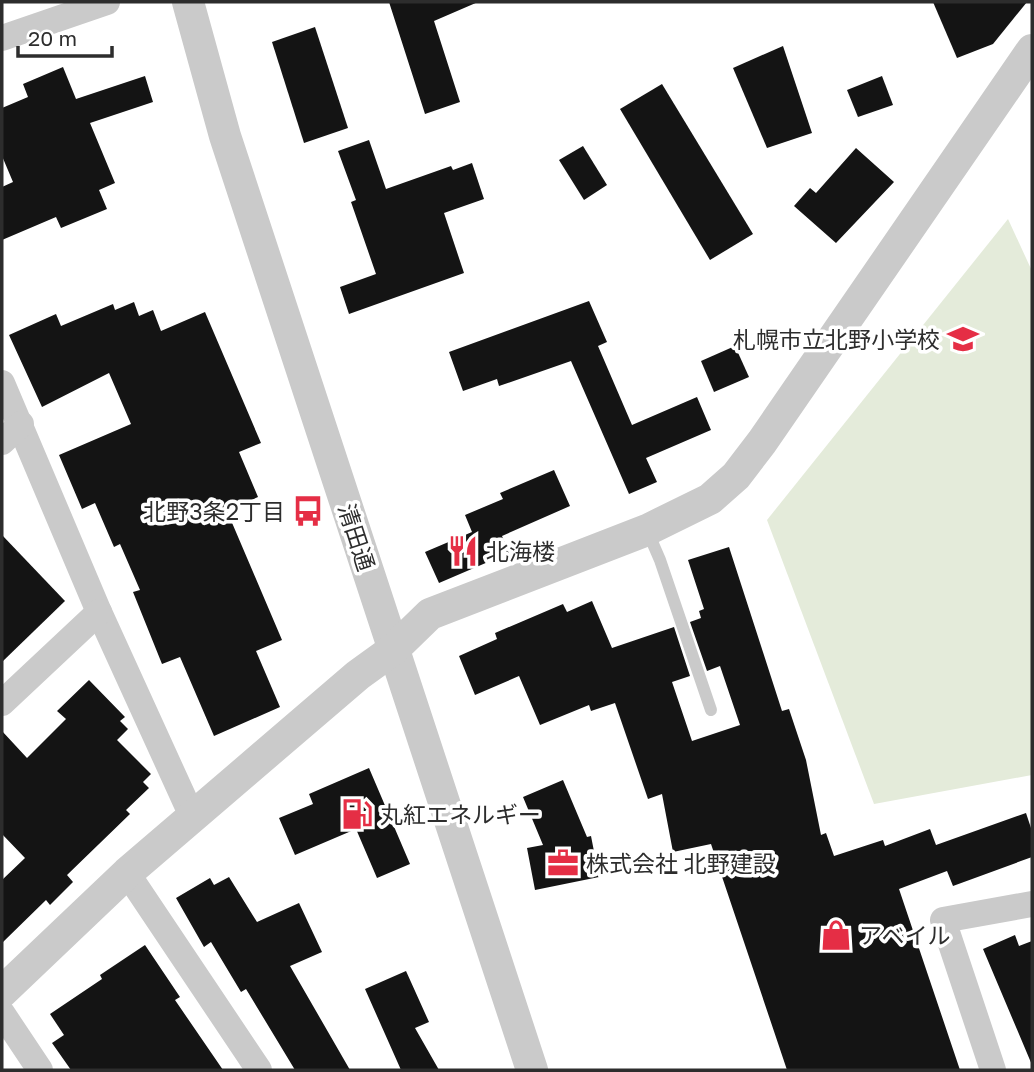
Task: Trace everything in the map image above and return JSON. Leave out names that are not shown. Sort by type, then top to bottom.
[{"type":"street","points":[[2,38],[107,2]]},
{"type":"street","name":"清田通","points":[[188,2],[230,149],[532,1070]]},
{"type":"street","points":[[2,992],[127,873],[358,675],[394,649],[430,614],[647,530],[710,499],[736,475],[762,442],[1032,50]]},
{"type":"street","points":[[2,383],[99,612],[192,816]]},
{"type":"street","points":[[2,442],[21,424]]},
{"type":"street","points":[[2,703],[99,612]]},
{"type":"street","points":[[127,873],[259,1070]]},
{"type":"street","points":[[993,1070],[943,920],[1032,904]]},
{"type":"street","points":[[2,1013],[40,1070]]},
{"type":"lane","points":[[647,530],[660,560],[711,710]]},
{"type":"green space","name":"札幌市立北野小学校","points":[[1008,219],[1032,271],[1032,775],[874,804],[767,520]]},
{"type":"building","points":[[389,2],[478,2],[434,21],[460,102],[425,114]]},
{"type":"building","points":[[933,2],[1027,2],[993,44],[957,58]]},
{"type":"building","points":[[315,27],[348,128],[304,143],[272,42]]},
{"type":"building","points":[[783,46],[812,133],[767,148],[733,68]]},
{"type":"building","points":[[63,67],[76,99],[145,76],[153,102],[90,123],[115,183],[99,190],[107,209],[61,228],[56,217],[2,240],[2,187],[13,182],[2,156],[2,108],[28,97],[23,84]]},
{"type":"building","points":[[882,76],[893,105],[858,117],[847,90]]},
{"type":"building","points":[[662,84],[753,234],[710,260],[620,109]]},
{"type":"building","points":[[369,140],[386,189],[451,166],[453,170],[472,163],[484,199],[444,213],[464,273],[349,314],[340,287],[376,274],[351,202],[356,200],[338,151]]},
{"type":"building","points":[[583,146],[607,185],[584,200],[559,160]]},
{"type":"building","points":[[856,148],[894,182],[836,243],[794,206],[810,188],[816,193]]},
{"type":"building","points":[[589,301],[607,342],[598,346],[632,425],[697,397],[711,430],[646,458],[657,482],[629,494],[571,361],[499,386],[497,379],[463,391],[449,352]]},
{"type":"building","points":[[134,302],[139,316],[153,310],[161,331],[205,312],[261,443],[239,452],[258,497],[227,511],[282,640],[256,651],[280,707],[214,736],[180,657],[162,664],[133,592],[140,590],[120,544],[114,547],[95,503],[82,509],[59,455],[131,424],[109,373],[42,407],[9,335],[56,314],[61,326],[113,304],[115,310]]},
{"type":"building","points":[[735,346],[749,377],[714,392],[701,361]]},
{"type":"building","points":[[554,470],[570,506],[502,536],[509,553],[439,583],[425,552],[472,532],[465,515],[503,499],[500,493]]},
{"type":"building","points":[[2,535],[65,601],[2,662]]},
{"type":"building","points":[[729,547],[782,711],[789,709],[806,760],[821,835],[826,833],[834,856],[883,840],[885,846],[930,829],[936,845],[1026,813],[1032,831],[1032,857],[953,886],[947,871],[899,889],[960,1070],[787,1070],[711,844],[673,852],[662,794],[648,799],[615,703],[591,711],[589,705],[540,725],[519,676],[475,695],[459,656],[497,639],[495,633],[563,604],[567,612],[592,601],[612,648],[674,627],[690,676],[672,682],[692,741],[740,725],[720,666],[707,671],[690,622],[701,618],[699,611],[704,609],[688,560]]},
{"type":"building","points":[[89,680],[125,717],[120,721],[128,729],[117,740],[151,774],[143,782],[149,788],[126,810],[130,814],[67,875],[73,882],[50,905],[46,900],[2,943],[2,880],[25,858],[2,834],[2,731],[27,758],[66,719],[57,711]]},
{"type":"building","points":[[369,768],[410,864],[377,878],[356,829],[295,855],[279,818],[313,804],[309,794]]},
{"type":"building","points":[[563,780],[587,837],[591,836],[599,877],[535,890],[527,848],[543,845],[523,797]]},
{"type":"building","points":[[229,877],[257,922],[299,903],[322,952],[290,966],[350,1070],[295,1070],[246,989],[241,992],[211,942],[204,947],[176,898],[210,878],[214,885]]},
{"type":"building","points":[[1015,935],[1019,946],[1032,941],[1032,1065],[983,949]]},
{"type":"building","points":[[145,945],[180,997],[175,1000],[223,1070],[71,1070],[52,1043],[64,1035],[50,1014],[102,979],[100,975]]},
{"type":"building","points":[[406,971],[429,1022],[415,1028],[439,1070],[401,1070],[365,989]]},
{"type":"place","name":"札幌市立北野小学校","points":[[963,339]]},
{"type":"place","name":"北野3条2丁目","points":[[308,511]]},
{"type":"place","name":"北海楼","points":[[463,551]]},
{"type":"place","name":"丸紅エネルギー","points":[[357,814]]},
{"type":"place","name":"株式会社 北野建設","points":[[563,863]]},
{"type":"place","name":"アベイル","points":[[836,935]]}]
